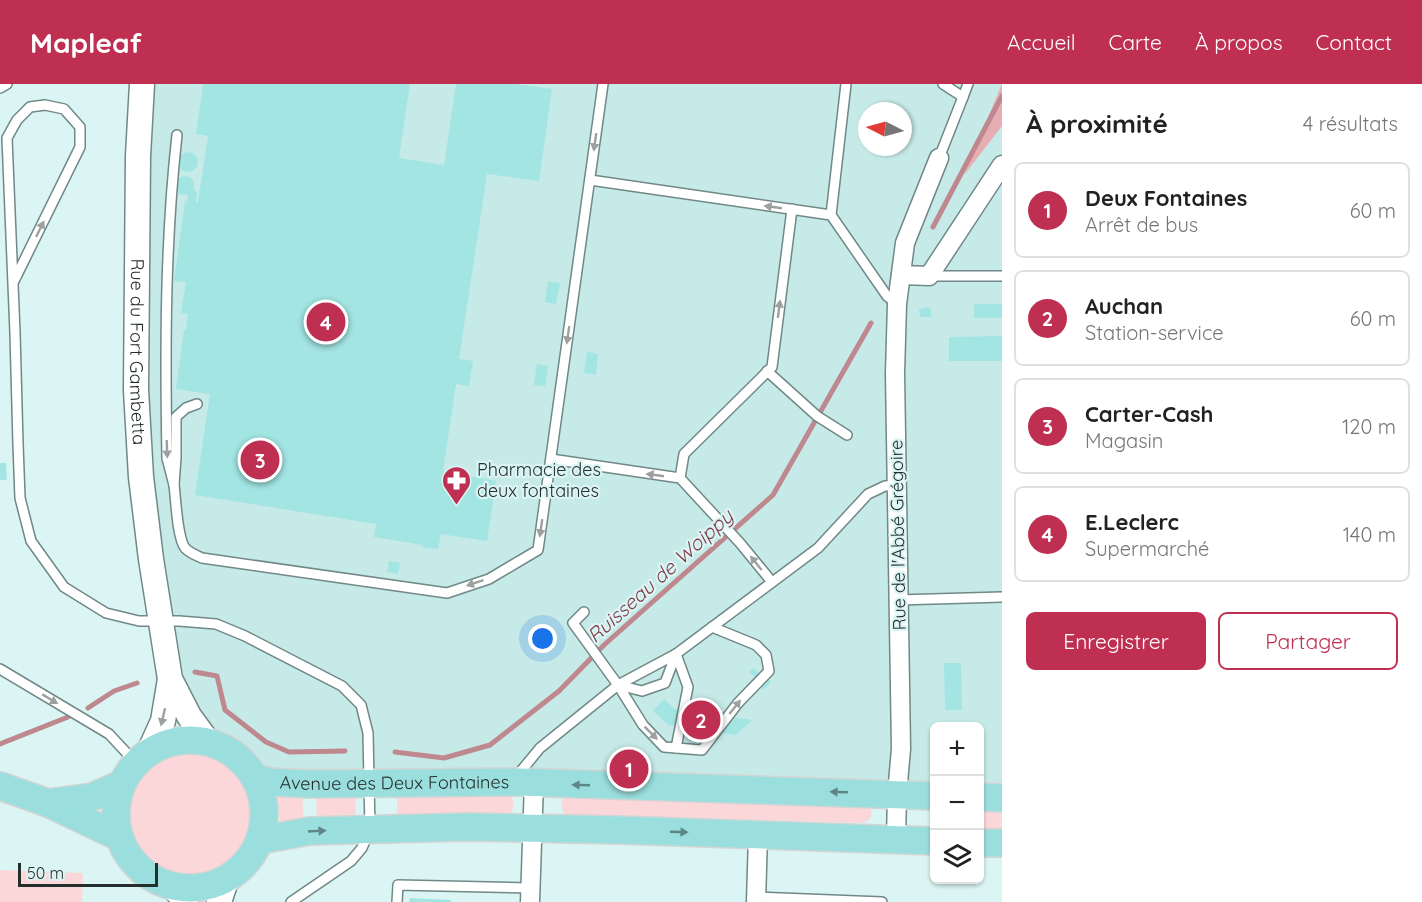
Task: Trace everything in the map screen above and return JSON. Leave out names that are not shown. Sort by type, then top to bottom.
[{"type":"main road","name":"Rue du Fort Gambetta","points":[[142,84],[138,156],[136,390],[141,477],[150,559],[170,679],[189,716],[208,742]]},
{"type":"main road","name":"Rue du Fort Gambetta","points":[[136,767],[163,720],[170,679]]},
{"type":"main road","points":[[48,803],[92,797],[167,744],[188,740],[208,742],[222,747],[246,765],[255,778],[261,795],[264,817],[260,840],[247,862],[223,890],[210,886],[192,888],[180,894],[140,869],[127,854],[119,837],[116,819],[117,801],[136,767]]},
{"type":"main road","name":"Avenue des Deux Fontaines","points":[[255,778],[270,782],[309,784],[527,782],[930,796]]},
{"type":"main road","points":[[0,786],[48,803],[119,837]]},
{"type":"main road","points":[[984,797],[1002,798]]},
{"type":"main road","points":[[260,840],[310,831],[467,827],[930,841]]},
{"type":"main road","points":[[984,843],[1002,843]]},
{"type":"street","name":"Rue de l'Abbé Grégoire","points":[[897,794],[901,749],[895,373],[897,304],[905,243],[939,158]]},
{"type":"street","points":[[901,275],[929,276],[1002,165]]},
{"type":"street","name":"Avenue des Deux Fontaines","points":[[527,782],[532,828],[530,895]]},
{"type":"street","points":[[896,840],[897,794]]},
{"type":"street","points":[[756,899],[758,835]]},
{"type":"lane","points":[[0,88],[7,84]]},
{"type":"lane","points":[[177,135],[166,277],[166,458],[174,485],[180,537],[184,546],[191,554],[202,558],[447,593],[489,579],[538,550],[603,84]]},
{"type":"lane","points":[[846,84],[831,215],[887,296],[897,304]]},
{"type":"lane","points":[[943,84],[963,97]]},
{"type":"lane","points":[[939,158],[968,84]]},
{"type":"lane","points":[[14,281],[80,147],[80,127],[64,109],[45,105],[30,107],[16,120],[8,138],[20,498],[31,541],[64,587],[106,613],[139,621],[216,624],[245,636],[342,686],[360,705],[368,732],[370,829],[362,848],[351,861],[291,902]]},
{"type":"lane","points":[[590,180],[831,215]]},
{"type":"lane","points":[[680,478],[684,454],[770,369],[792,209]]},
{"type":"lane","points":[[929,276],[1002,276]]},
{"type":"lane","points":[[770,369],[817,416],[847,435]]},
{"type":"lane","points":[[174,485],[177,457],[176,417],[186,408],[197,404]]},
{"type":"lane","points":[[551,459],[680,478],[740,543],[772,582]]},
{"type":"lane","points":[[527,782],[521,771],[540,748],[615,681],[676,654],[818,549],[868,494],[885,486],[897,485]]},
{"type":"lane","points":[[898,600],[1002,597]]},
{"type":"lane","points":[[584,612],[573,623],[615,681],[643,725],[664,747],[702,750],[738,703],[769,671],[766,655],[756,645],[712,627]]},
{"type":"lane","points":[[615,681],[642,691],[665,683],[676,654]]},
{"type":"lane","points":[[676,654],[688,687],[676,748]]},
{"type":"lane","points":[[0,669],[109,734],[136,767]]},
{"type":"lane","points":[[397,902],[398,885],[530,895]]},
{"type":"lane","points":[[756,899],[882,902]]},
{"type":"shaded area","points":[[142,84],[1002,84],[1002,798],[984,797],[984,722],[930,722],[930,796],[255,778],[246,765],[234,755],[208,742],[189,716],[151,559]]},
{"type":"shaded area","points":[[1002,84],[1002,126],[964,175]]},
{"type":"shaded area","points":[[191,753],[215,758],[235,771],[248,791],[253,815],[248,839],[235,859],[215,872],[191,877],[167,872],[147,859],[134,839],[129,815],[134,791],[147,771],[167,758]]},
{"type":"shaded area","points":[[277,793],[302,794],[304,821],[280,822]]},
{"type":"shaded area","points":[[355,793],[356,819],[317,821],[316,794]]},
{"type":"shaded area","points":[[397,793],[509,794],[514,805],[508,816],[397,816]]},
{"type":"shaded area","points":[[567,795],[869,805],[872,813],[870,818],[863,823],[669,817],[621,821],[569,819],[562,806],[562,800]]},
{"type":"shaded area","points":[[984,806],[1002,807],[1002,834],[984,833]]},
{"type":"shaded area","points":[[0,870],[83,873],[82,902],[0,902]]},
{"type":"building","points":[[203,84],[410,84],[399,158],[444,165],[456,84],[515,84],[552,89],[539,181],[487,174],[459,359],[473,361],[469,386],[456,384],[443,471],[496,481],[487,541],[441,534],[438,549],[422,547],[423,545],[374,537],[376,524],[195,495],[210,394],[176,389],[188,314],[181,313],[186,282],[174,281],[185,201],[188,195],[179,194],[175,186],[176,181],[181,177],[191,178],[197,193],[196,202],[198,202],[208,136],[196,134]]},
{"type":"building","points":[[188,152],[195,155],[198,162],[195,169],[188,172],[181,169],[178,162],[181,155]]},
{"type":"building","points":[[548,281],[560,283],[556,304],[545,302]]},
{"type":"building","points":[[974,304],[1002,304],[1002,318],[974,318]]},
{"type":"building","points":[[931,308],[931,317],[920,317],[919,309]]},
{"type":"building","points":[[1002,336],[1002,361],[949,361],[949,337]]},
{"type":"building","points":[[587,352],[598,354],[596,375],[584,373]]},
{"type":"building","points":[[537,364],[548,366],[545,386],[534,385]]},
{"type":"building","points":[[0,463],[6,463],[7,480],[0,480]]},
{"type":"building","points":[[389,561],[400,563],[398,574],[387,572]]},
{"type":"building","points":[[944,663],[961,663],[962,710],[945,710]]},
{"type":"building","points":[[753,668],[771,682],[764,689],[749,672]]},
{"type":"building","points":[[664,699],[675,709],[752,720],[736,735],[668,725],[653,711]]},
{"type":"building","points":[[410,898],[451,900],[451,902],[409,902]]},
{"type":"waterway","name":"Ruisseau de Woippy","points":[[933,227],[1002,96]]},
{"type":"waterway","name":"Ruisseau de Woippy","points":[[395,752],[444,758],[490,745],[559,691],[604,645],[773,495],[871,323]]},
{"type":"waterway","name":"Ruisseau de Woippy","points":[[195,672],[217,676],[225,710],[266,742],[289,752],[345,751]]},
{"type":"waterway","name":"Ruisseau de Woippy","points":[[88,708],[114,691],[137,683]]},
{"type":"waterway","name":"Ruisseau de Woippy","points":[[0,744],[68,717]]},
{"type":"place","name":"E.Leclerc","points":[[326,322]]},
{"type":"place","name":"Carter-Cash","points":[[260,460]]},
{"type":"place","name":"Pharmacie des deux fontaines","points":[[456,506]]},
{"type":"place","name":"Auchan","points":[[701,720]]},
{"type":"place","name":"Deux Fontaines","points":[[629,769]]}]
